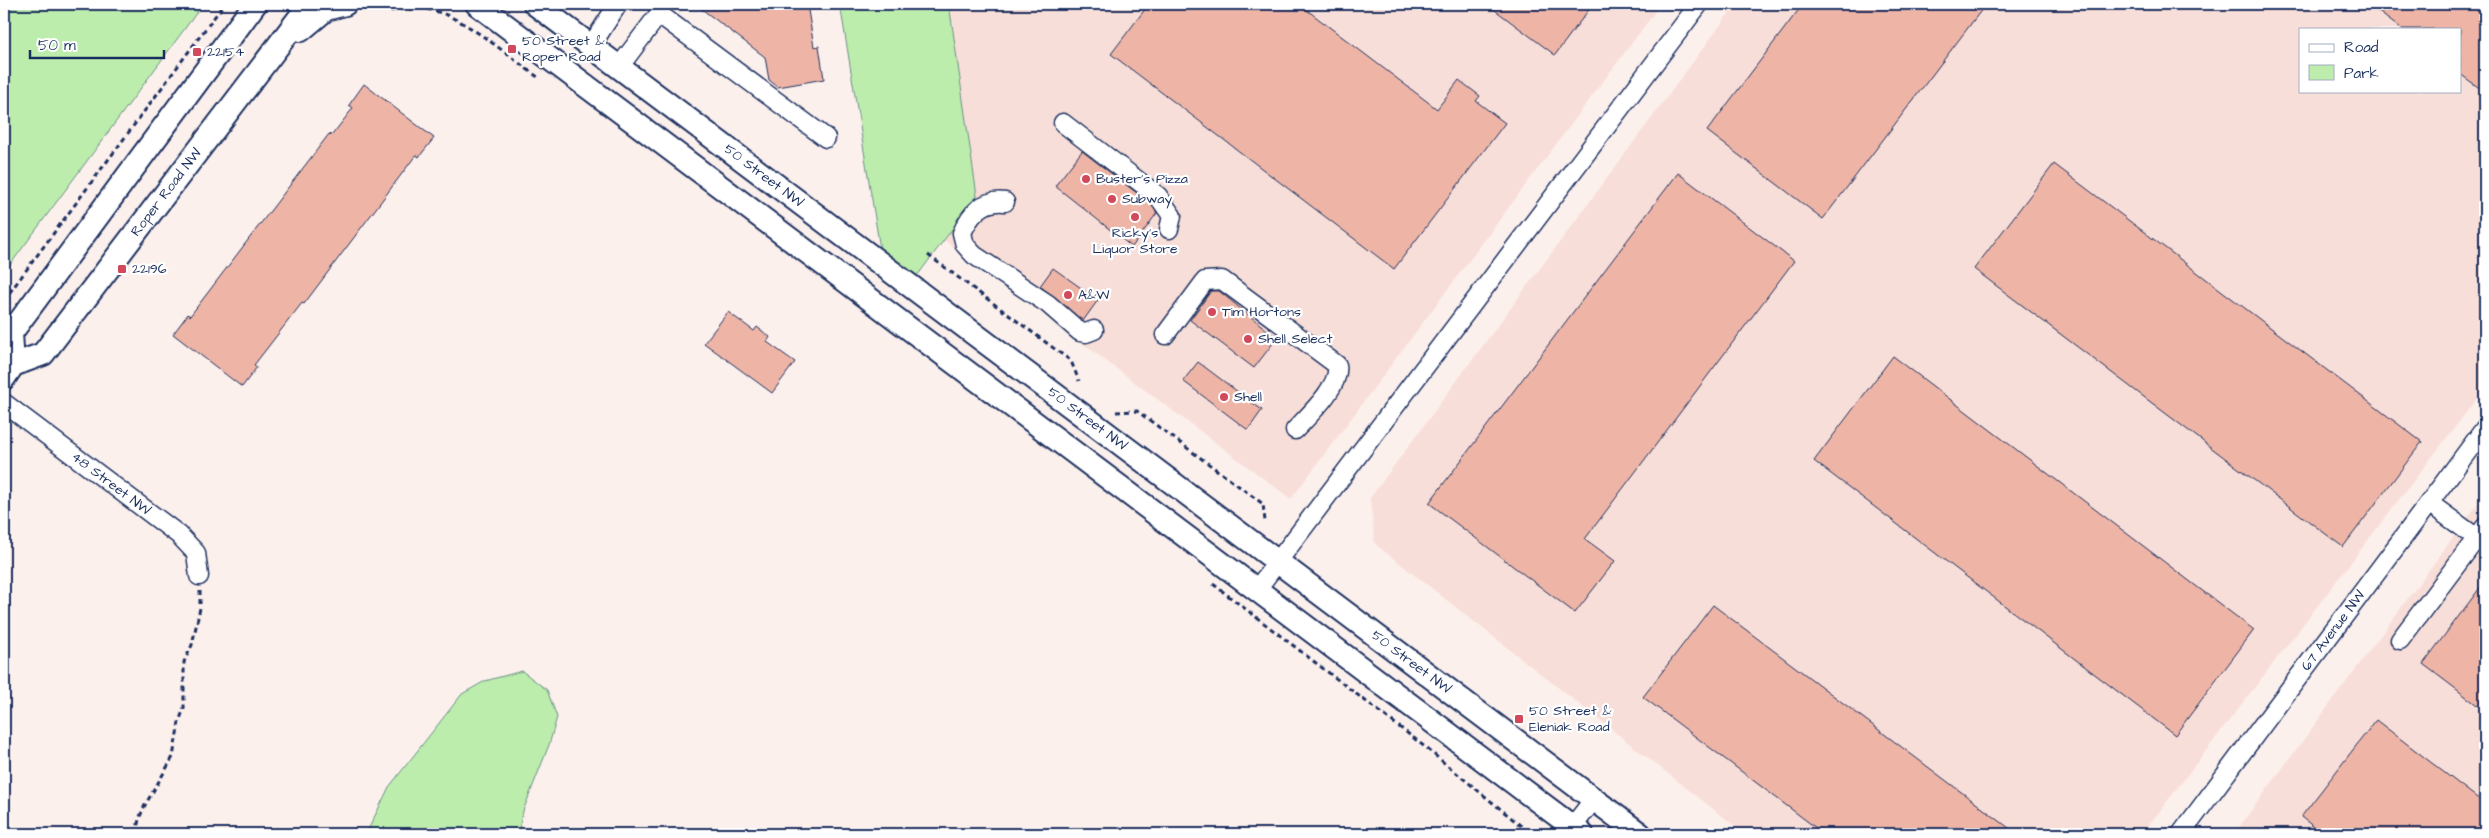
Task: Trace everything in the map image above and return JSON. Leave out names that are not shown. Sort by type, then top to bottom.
[{"type":"main road","points":[[234,32],[245,4]]},
{"type":"main road","name":"Roper Road NW","points":[[8,372],[11,334],[255,4]]},
{"type":"main road","name":"Roper Road NW","points":[[8,372],[43,354],[310,4]]},
{"type":"main road","points":[[273,52],[326,9],[345,4]]},
{"type":"main road","points":[[465,4],[485,10],[1257,589],[1574,832]]},
{"type":"main road","name":"50 Street NW","points":[[535,4],[1278,560],[1640,834]]},
{"type":"street","points":[[591,46],[618,4]]},
{"type":"street","points":[[1257,589],[1699,4]]},
{"type":"street","points":[[619,67],[659,14],[826,138]]},
{"type":"street","points":[[1063,123],[1158,196],[1172,216],[1169,229]]},
{"type":"street","points":[[1005,202],[994,201],[975,211],[962,232],[965,245],[974,255],[1048,304],[1080,332],[1086,333],[1094,330]]},
{"type":"street","points":[[1165,335],[1205,281],[1222,280],[1337,365],[1336,378],[1329,390],[1295,430]]},
{"type":"street","name":"48 Street NW","points":[[4,403],[179,535],[196,553],[199,576]]},
{"type":"street","name":"67 Avenue NW","points":[[2182,834],[2485,428]]},
{"type":"street","points":[[2400,640],[2481,532],[2429,503]]},
{"type":"street","points":[[1574,832],[1594,799]]},
{"type":"path","points":[[4,300],[224,4]]},
{"type":"path","points":[[387,4],[389,10],[411,8],[432,10],[457,19],[470,28]]},
{"type":"path","points":[[928,255],[1071,361],[1079,381]]},
{"type":"path","points":[[1116,412],[1137,411],[1263,504],[1265,521]]},
{"type":"path","points":[[136,834],[144,807],[173,757],[179,722],[184,708],[184,662],[192,646],[200,608],[199,576]]},
{"type":"shaded area","points":[[949,4],[1661,4],[1291,499],[944,240],[977,196]]},
{"type":"shaded area","points":[[1736,4],[2485,4],[2485,388],[2142,834],[1745,834],[1375,544],[1370,498]]},
{"type":"shaded area","points":[[2485,494],[2485,834],[2234,834]]},
{"type":"green space","points":[[4,4],[203,4],[4,273]]},
{"type":"green space","points":[[840,4],[949,4],[977,196],[917,276],[880,249]]},
{"type":"green space","points":[[522,671],[547,690],[557,717],[549,745],[523,811],[518,834],[369,834],[368,830],[389,787],[462,694],[485,681]]},
{"type":"building","points":[[695,4],[807,4],[814,47],[819,46],[824,79],[778,87],[769,80],[765,57]]},
{"type":"building","points":[[1149,4],[1299,4],[1437,109],[1459,80],[1480,96],[1476,101],[1505,123],[1394,269],[1111,54]]},
{"type":"building","points":[[1487,4],[1593,4],[1555,55]]},
{"type":"building","points":[[1803,4],[1986,4],[1823,219],[1707,131]]},
{"type":"building","points":[[2368,4],[2485,4],[2485,92],[2462,75],[2462,28],[2400,28]]},
{"type":"building","points":[[364,84],[434,138],[419,157],[416,155],[304,304],[302,303],[254,365],[257,367],[242,387],[173,334],[188,314],[190,316],[329,134],[332,135],[353,108],[349,105]]},
{"type":"building","points":[[1082,151],[1150,203],[1157,213],[1132,247],[1055,186]]},
{"type":"building","points":[[2054,164],[2422,442],[2343,547],[1974,269]]},
{"type":"building","points":[[1678,173],[1794,261],[1585,539],[1615,561],[1575,613],[1429,503]]},
{"type":"building","name":"A&W","points":[[1053,268],[1098,300],[1083,321],[1040,286]]},
{"type":"building","points":[[1211,291],[1219,291],[1277,338],[1254,368],[1190,320]]},
{"type":"building","points":[[728,312],[754,331],[757,327],[770,337],[767,342],[795,362],[772,393],[704,343]]},
{"type":"building","points":[[1893,356],[2254,630],[2175,735],[1814,461]]},
{"type":"building","name":"Shell","points":[[1198,362],[1262,410],[1248,430],[1183,381]]},
{"type":"building","points":[[2485,581],[2485,711],[2423,664]]},
{"type":"building","points":[[1713,605],[2017,834],[1824,834],[1643,697]]},
{"type":"building","points":[[2376,720],[2485,804],[2485,834],[2323,834],[2301,817]]},
{"type":"place","name":"50 Street & Roper Road","points":[[512,49]]},
{"type":"place","name":"22154","points":[[197,52]]},
{"type":"place","name":"Buster's Pizza","points":[[1086,179]]},
{"type":"place","name":"Subway","points":[[1112,199]]},
{"type":"place","name":"Ricky's Liquor Store","points":[[1135,217]]},
{"type":"place","name":"22196","points":[[122,269]]},
{"type":"place","name":"A&W","points":[[1068,295]]},
{"type":"place","name":"Tim Hortons","points":[[1212,312]]},
{"type":"place","name":"Shell Select","points":[[1248,339]]},
{"type":"place","name":"Shell","points":[[1224,397]]},
{"type":"place","name":"50 Street & Eleniak Road","points":[[1519,719]]}]
